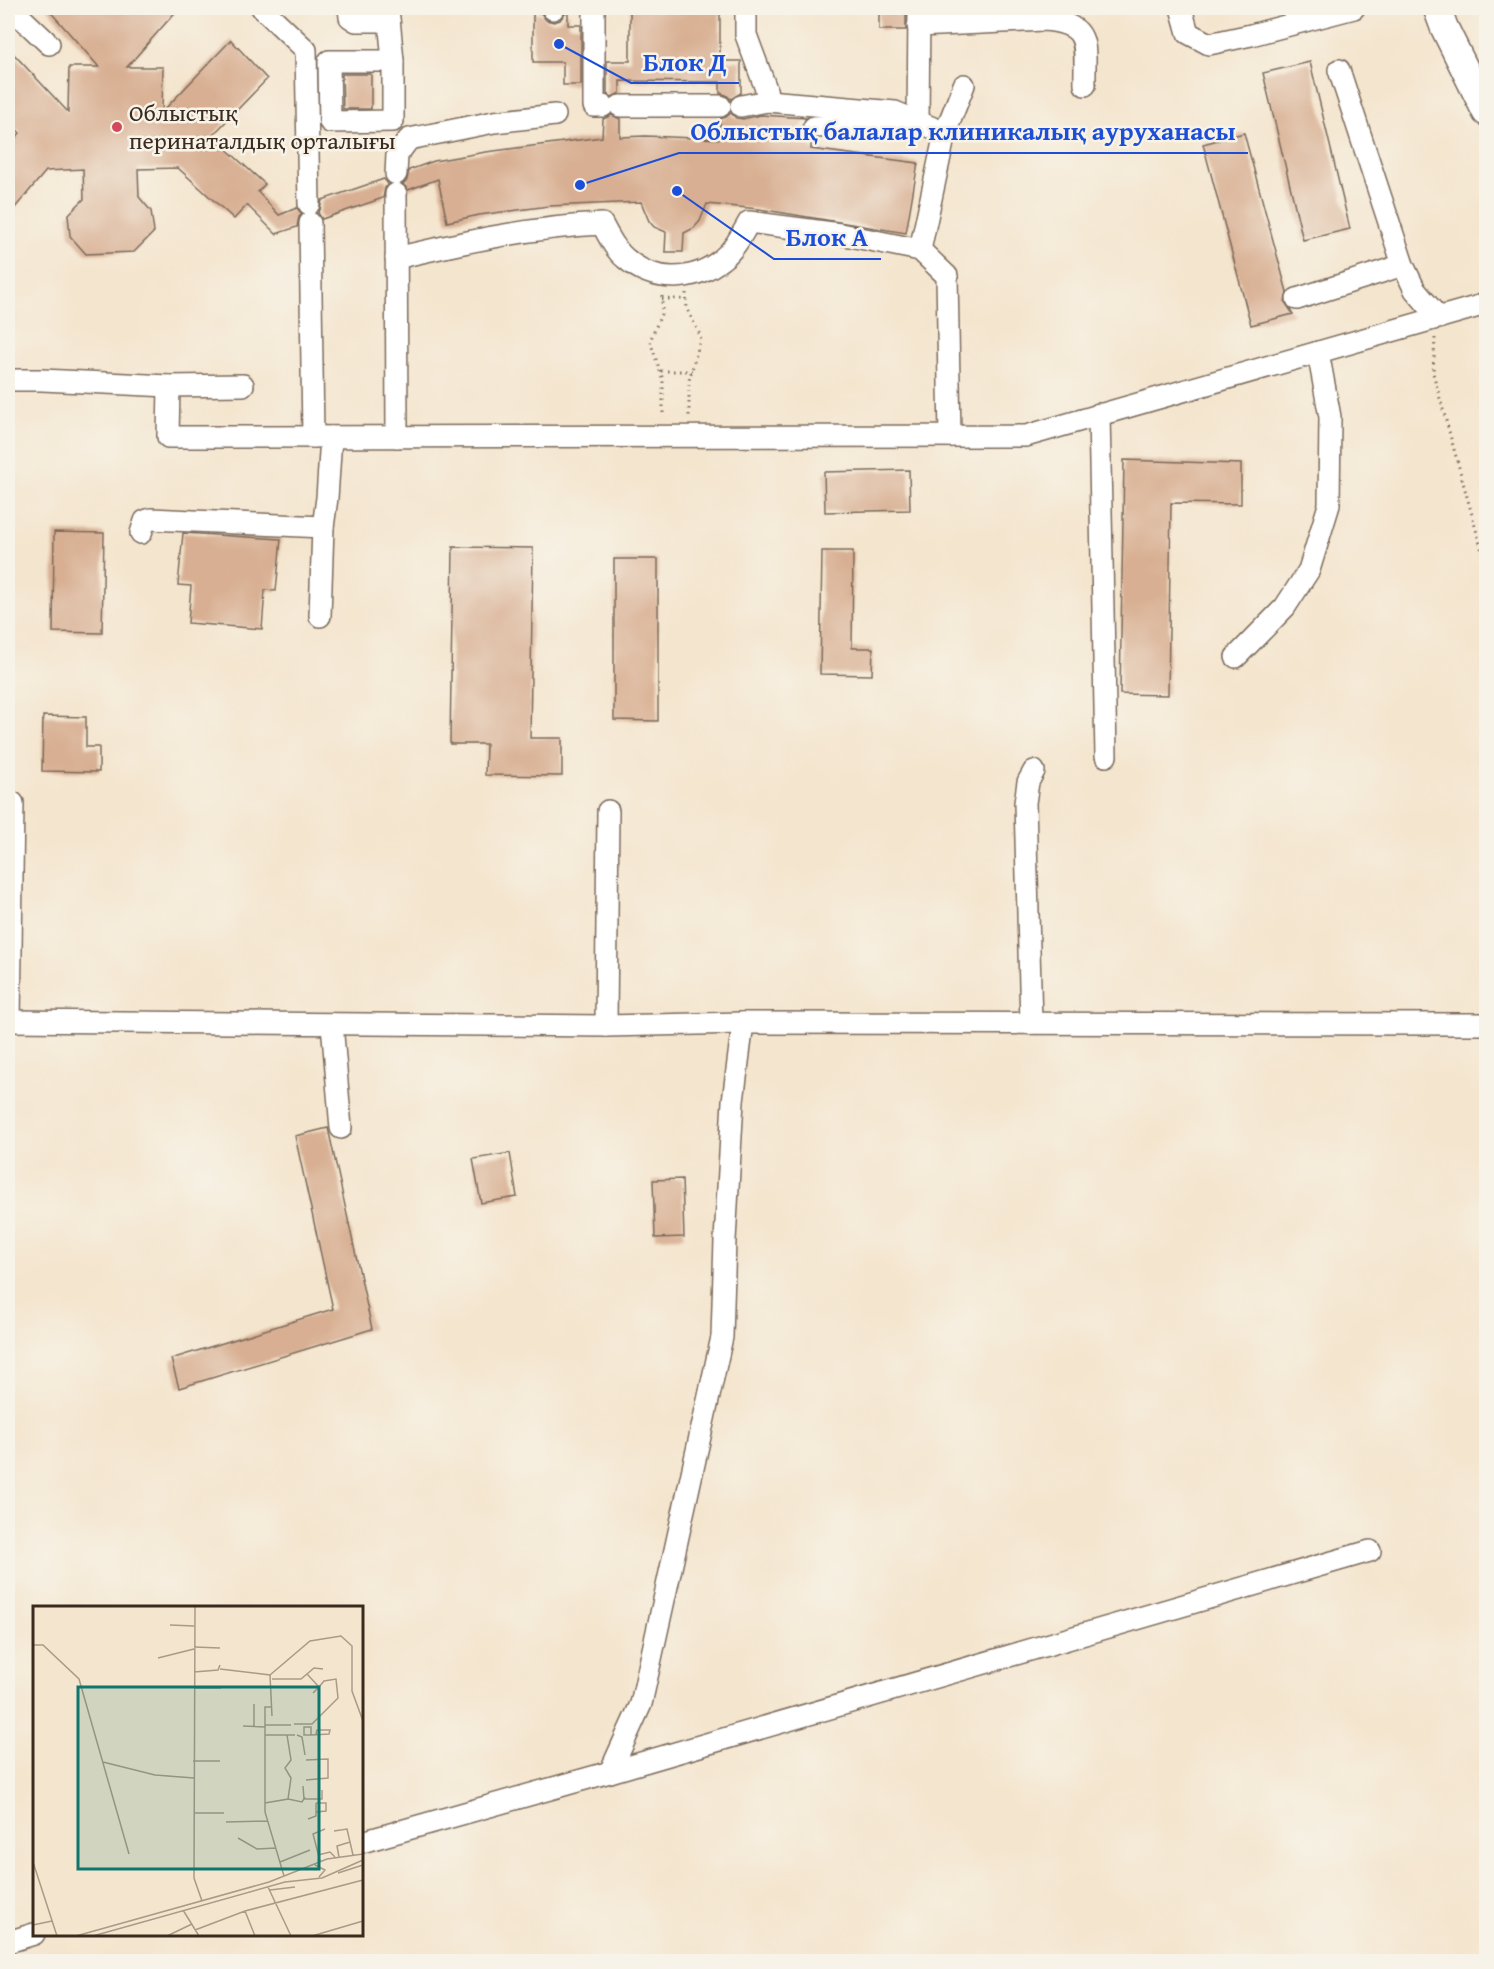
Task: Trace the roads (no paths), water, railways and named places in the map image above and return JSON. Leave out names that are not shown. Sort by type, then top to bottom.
[{"type":"main road","points":[[1437,8],[1486,112]]},
{"type":"main road","points":[[1454,8],[1471,78]]},
{"type":"street","points":[[11,8],[49,44]]},
{"type":"street","points":[[262,8],[306,50],[309,214],[327,498],[322,527],[320,616]]},
{"type":"street","points":[[349,8],[351,17],[356,21],[389,14],[393,61],[393,121],[409,139]]},
{"type":"street","points":[[594,8],[594,106],[720,106]]},
{"type":"street","points":[[746,8],[746,35],[766,89],[768,101]]},
{"type":"street","points":[[1180,8],[1188,33],[1209,44],[1251,36],[1354,8]]},
{"type":"street","points":[[918,122],[919,17],[1023,14],[1062,22],[1075,28],[1083,38],[1085,85]]},
{"type":"street","points":[[393,61],[329,62],[330,122],[393,121]]},
{"type":"street","points":[[1339,70],[1403,266],[1415,290],[1439,318]]},
{"type":"street","points":[[920,250],[945,133],[964,85]]},
{"type":"street","points":[[741,106],[768,101],[895,112],[945,133]]},
{"type":"street","points":[[397,436],[397,155],[409,139],[494,122],[555,116]]},
{"type":"street","points":[[814,127],[918,122]]},
{"type":"street","points":[[396,258],[531,230],[602,224],[624,257],[642,270],[663,277],[686,277],[708,270],[724,258],[738,242],[749,222],[840,234],[920,250],[947,276],[950,436]]},
{"type":"street","points":[[1297,299],[1403,266]]},
{"type":"street","points":[[169,386],[168,437],[1026,436],[1486,304]]},
{"type":"street","points":[[1236,657],[1285,607],[1309,570],[1329,505],[1329,417],[1318,352]]},
{"type":"street","points":[[8,380],[169,386],[243,385]]},
{"type":"street","points":[[1099,414],[1106,756]]},
{"type":"street","points":[[141,533],[146,520],[152,519],[322,527]]},
{"type":"street","points":[[1031,1023],[1025,803],[1028,782],[1034,771]]},
{"type":"street","points":[[13,803],[9,1021],[606,1026],[744,1023],[1486,1024]]},
{"type":"street","points":[[606,1026],[608,811]]},
{"type":"street","points":[[610,1772],[641,1704],[722,1337],[724,1240],[733,1101],[744,1023]]},
{"type":"street","points":[[332,1024],[341,1128]]},
{"type":"street","points":[[363,1842],[1370,1551]]},
{"type":"street","points":[[8,1942],[33,1934]]},
{"type":"place","name":"Блок Д","points":[[559,44]]},
{"type":"place","name":"Облыстық перинаталдық орталығы","points":[[117,127]]},
{"type":"place","name":"Облыстық балалар клиникалық ауруханасы","points":[[580,185]]},
{"type":"place","name":"Блок А","points":[[677,191]]}]
